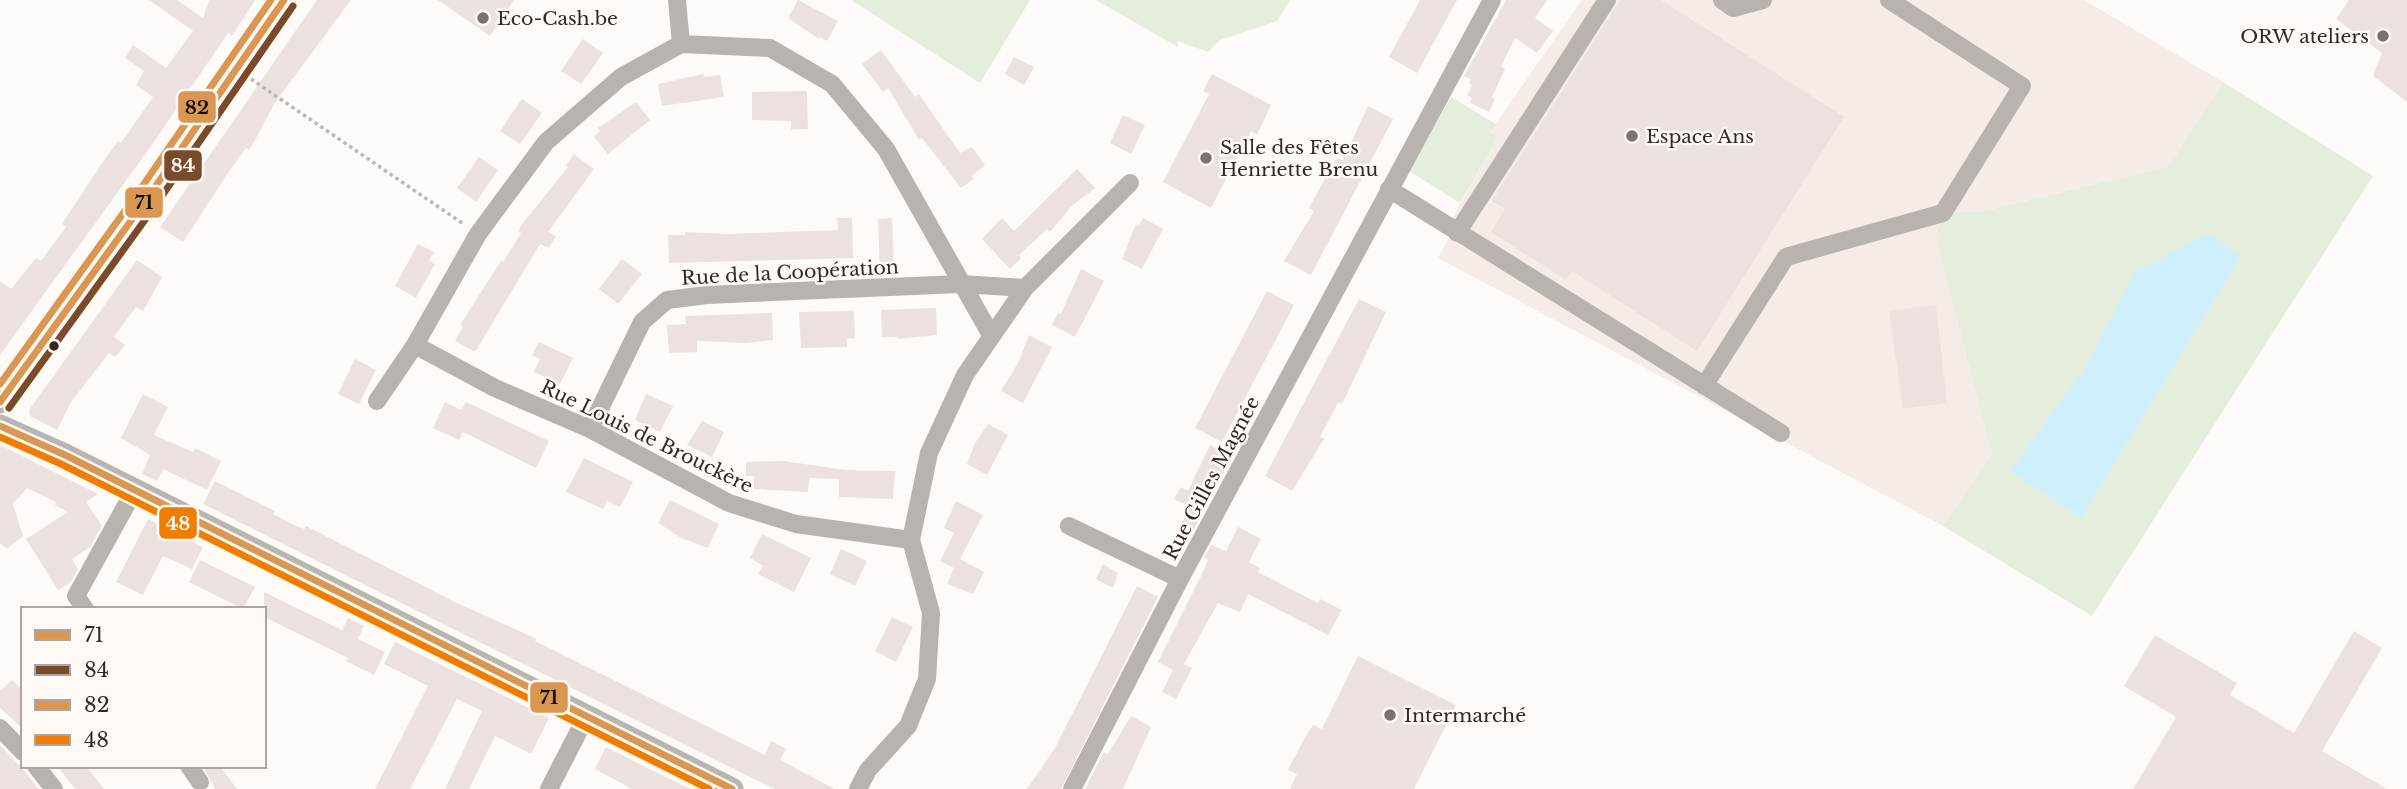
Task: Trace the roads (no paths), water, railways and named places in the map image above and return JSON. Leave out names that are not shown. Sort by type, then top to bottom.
[{"type":"main road","points":[[0,402],[284,0]]},
{"type":"main road","points":[[0,426],[732,789]]},
{"type":"street","points":[[677,0],[681,44]]},
{"type":"street","name":"Rue Gilles Magnée","points":[[1072,789],[1180,579],[1492,0]]},
{"type":"street","points":[[1457,233],[1607,0]]},
{"type":"street","points":[[1722,0],[1733,8],[1763,0]]},
{"type":"street","points":[[1704,386],[1786,257],[1943,213],[2022,86],[1889,0]]},
{"type":"street","points":[[377,401],[415,345],[478,234],[546,142],[621,77],[681,44],[770,48],[832,84],[886,149],[991,335]]},
{"type":"street","points":[[858,789],[868,770],[908,726],[927,679],[931,613],[911,540],[929,453],[965,375],[1025,288],[1130,183]]},
{"type":"street","points":[[1389,188],[1457,233],[1781,433]]},
{"type":"street","name":"Rue de la Coopération","points":[[590,429],[642,322],[667,300],[707,295],[960,284],[1025,288]]},
{"type":"street","name":"Rue Louis de Brouckère","points":[[415,345],[495,388],[590,429],[729,503],[796,524],[911,540]]},
{"type":"street","points":[[84,607],[76,596],[134,491]]},
{"type":"street","points":[[1069,526],[1180,579]]},
{"type":"street","points":[[549,789],[586,717]]},
{"type":"street","points":[[0,728],[21,750]]},
{"type":"street","points":[[38,768],[54,789]]},
{"type":"street","points":[[190,768],[200,782]]},
{"type":"water","points":[[2208,233],[2241,256],[2081,518],[2010,471],[2085,368],[2134,273]]},
{"type":"place","name":"Eco-Cash.be","points":[[483,18]]},
{"type":"place","name":"ORW ateliers","points":[[2383,36]]},
{"type":"place","name":"Espace Ans","points":[[1632,136]]},
{"type":"place","name":"Salle des Fêtes Henriette Brenu","points":[[1206,158]]},
{"type":"place","name":"Intermarché","points":[[1390,715]]}]
